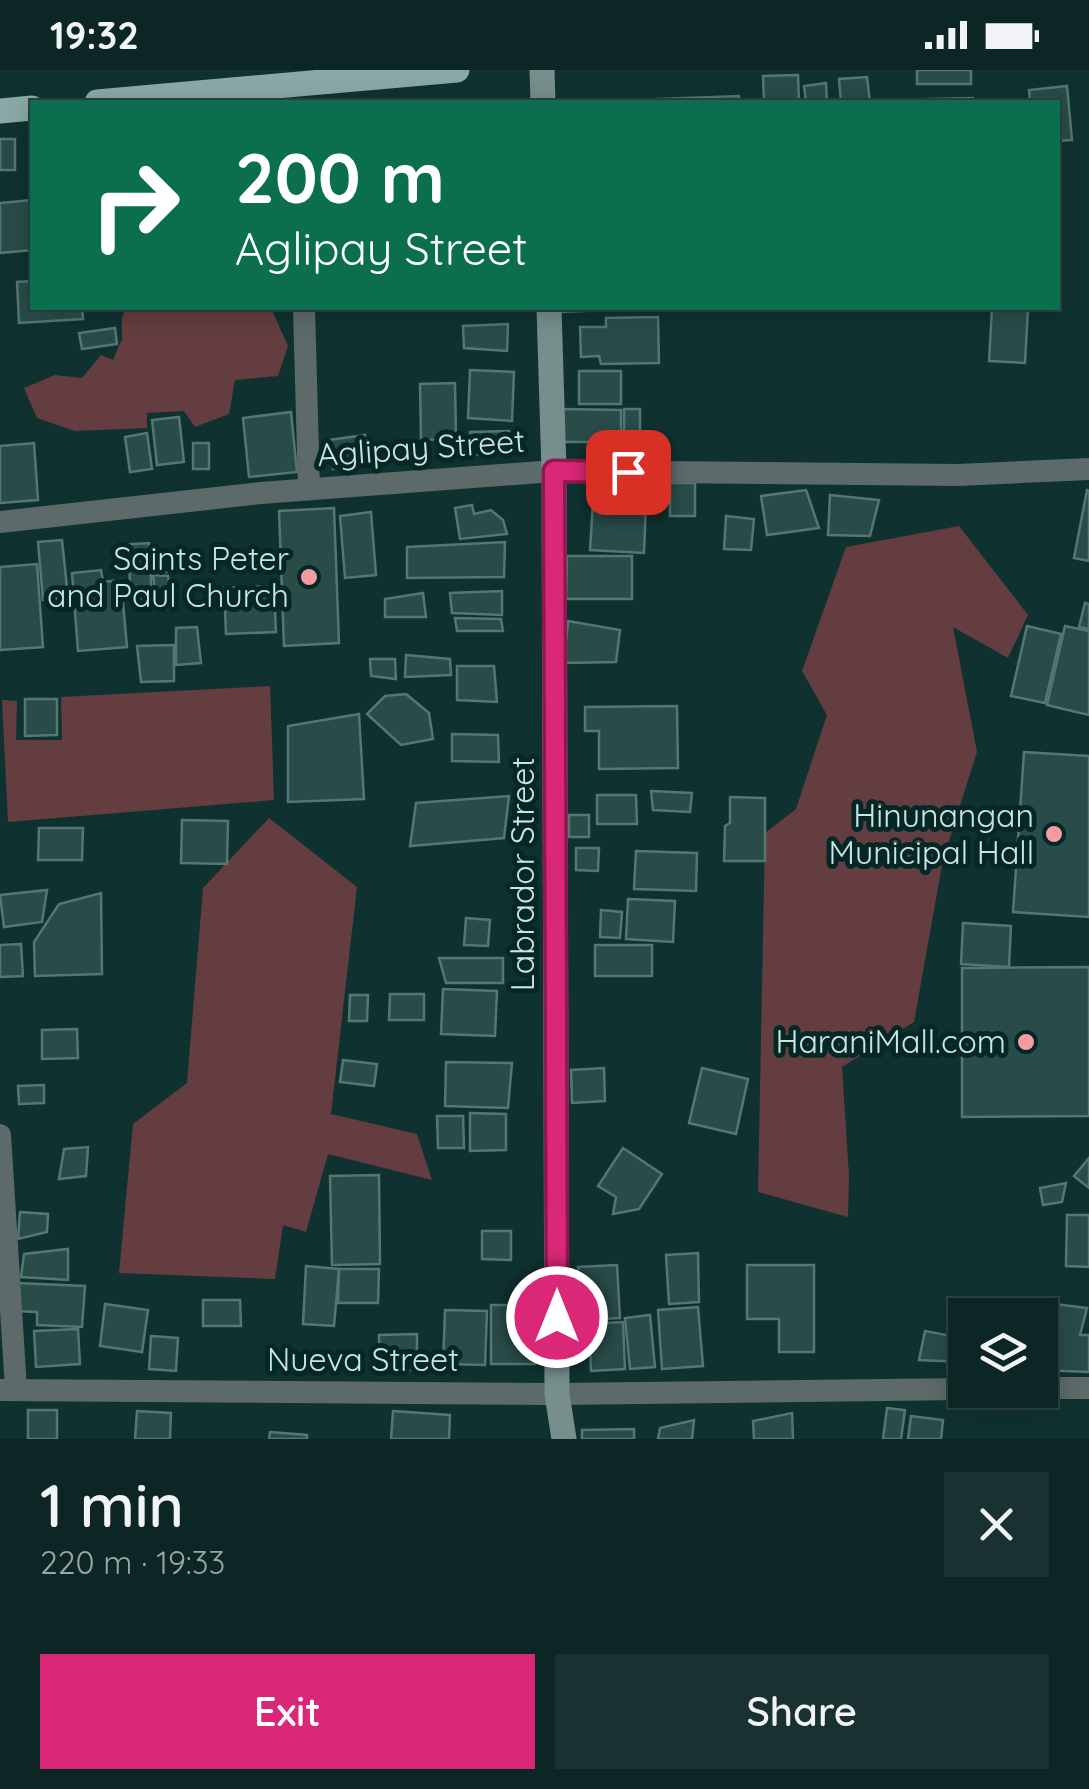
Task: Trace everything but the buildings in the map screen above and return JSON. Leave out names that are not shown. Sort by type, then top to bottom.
[{"type":"main road","points":[[141,100],[297,93],[458,70]]},
{"type":"main road","points":[[0,112],[30,108]]},
{"type":"street","points":[[542,70],[543,100]]},
{"type":"street","points":[[304,310],[309,488]]},
{"type":"street","name":"Labrador Street","points":[[549,310],[554,471],[557,1394],[564,1439]]},
{"type":"street","name":"Aglipay Street","points":[[0,522],[309,488],[554,471],[958,475],[1089,469]]},
{"type":"street","points":[[0,1134],[8,1390]]},
{"type":"street","points":[[1058,1388],[1089,1388]]},
{"type":"street","name":"Nueva Street","points":[[8,1390],[557,1394],[948,1389]]},
{"type":"shaded area","points":[[125,310],[272,310],[288,346],[278,376],[235,380],[229,414],[195,427],[184,411],[147,413],[147,428],[75,431],[37,418],[24,388],[55,375],[82,378],[101,355],[113,360],[122,339]]},
{"type":"shaded area","points":[[959,526],[1028,615],[1008,658],[953,627],[977,752],[943,860],[914,1022],[842,1067],[848,1217],[758,1192],[765,833],[796,809],[827,715],[802,671],[846,547]]},
{"type":"shaded area","points":[[270,686],[274,800],[8,822],[2,700],[17,701],[16,740],[62,740],[61,697]]},
{"type":"shaded area","points":[[269,818],[357,887],[331,1114],[417,1134],[432,1180],[328,1154],[306,1232],[283,1225],[275,1279],[119,1273],[133,1124],[187,1083],[203,888]]},
{"type":"place","name":"Saints Peter and Paul Church","points":[[309,577]]},
{"type":"place","name":"Hinunangan Municipal Hall","points":[[1054,834]]},
{"type":"place","name":"HaraniMall.com","points":[[1026,1042]]},
{"type":"route","points":[[557,1317],[554,471],[628,472]]}]
